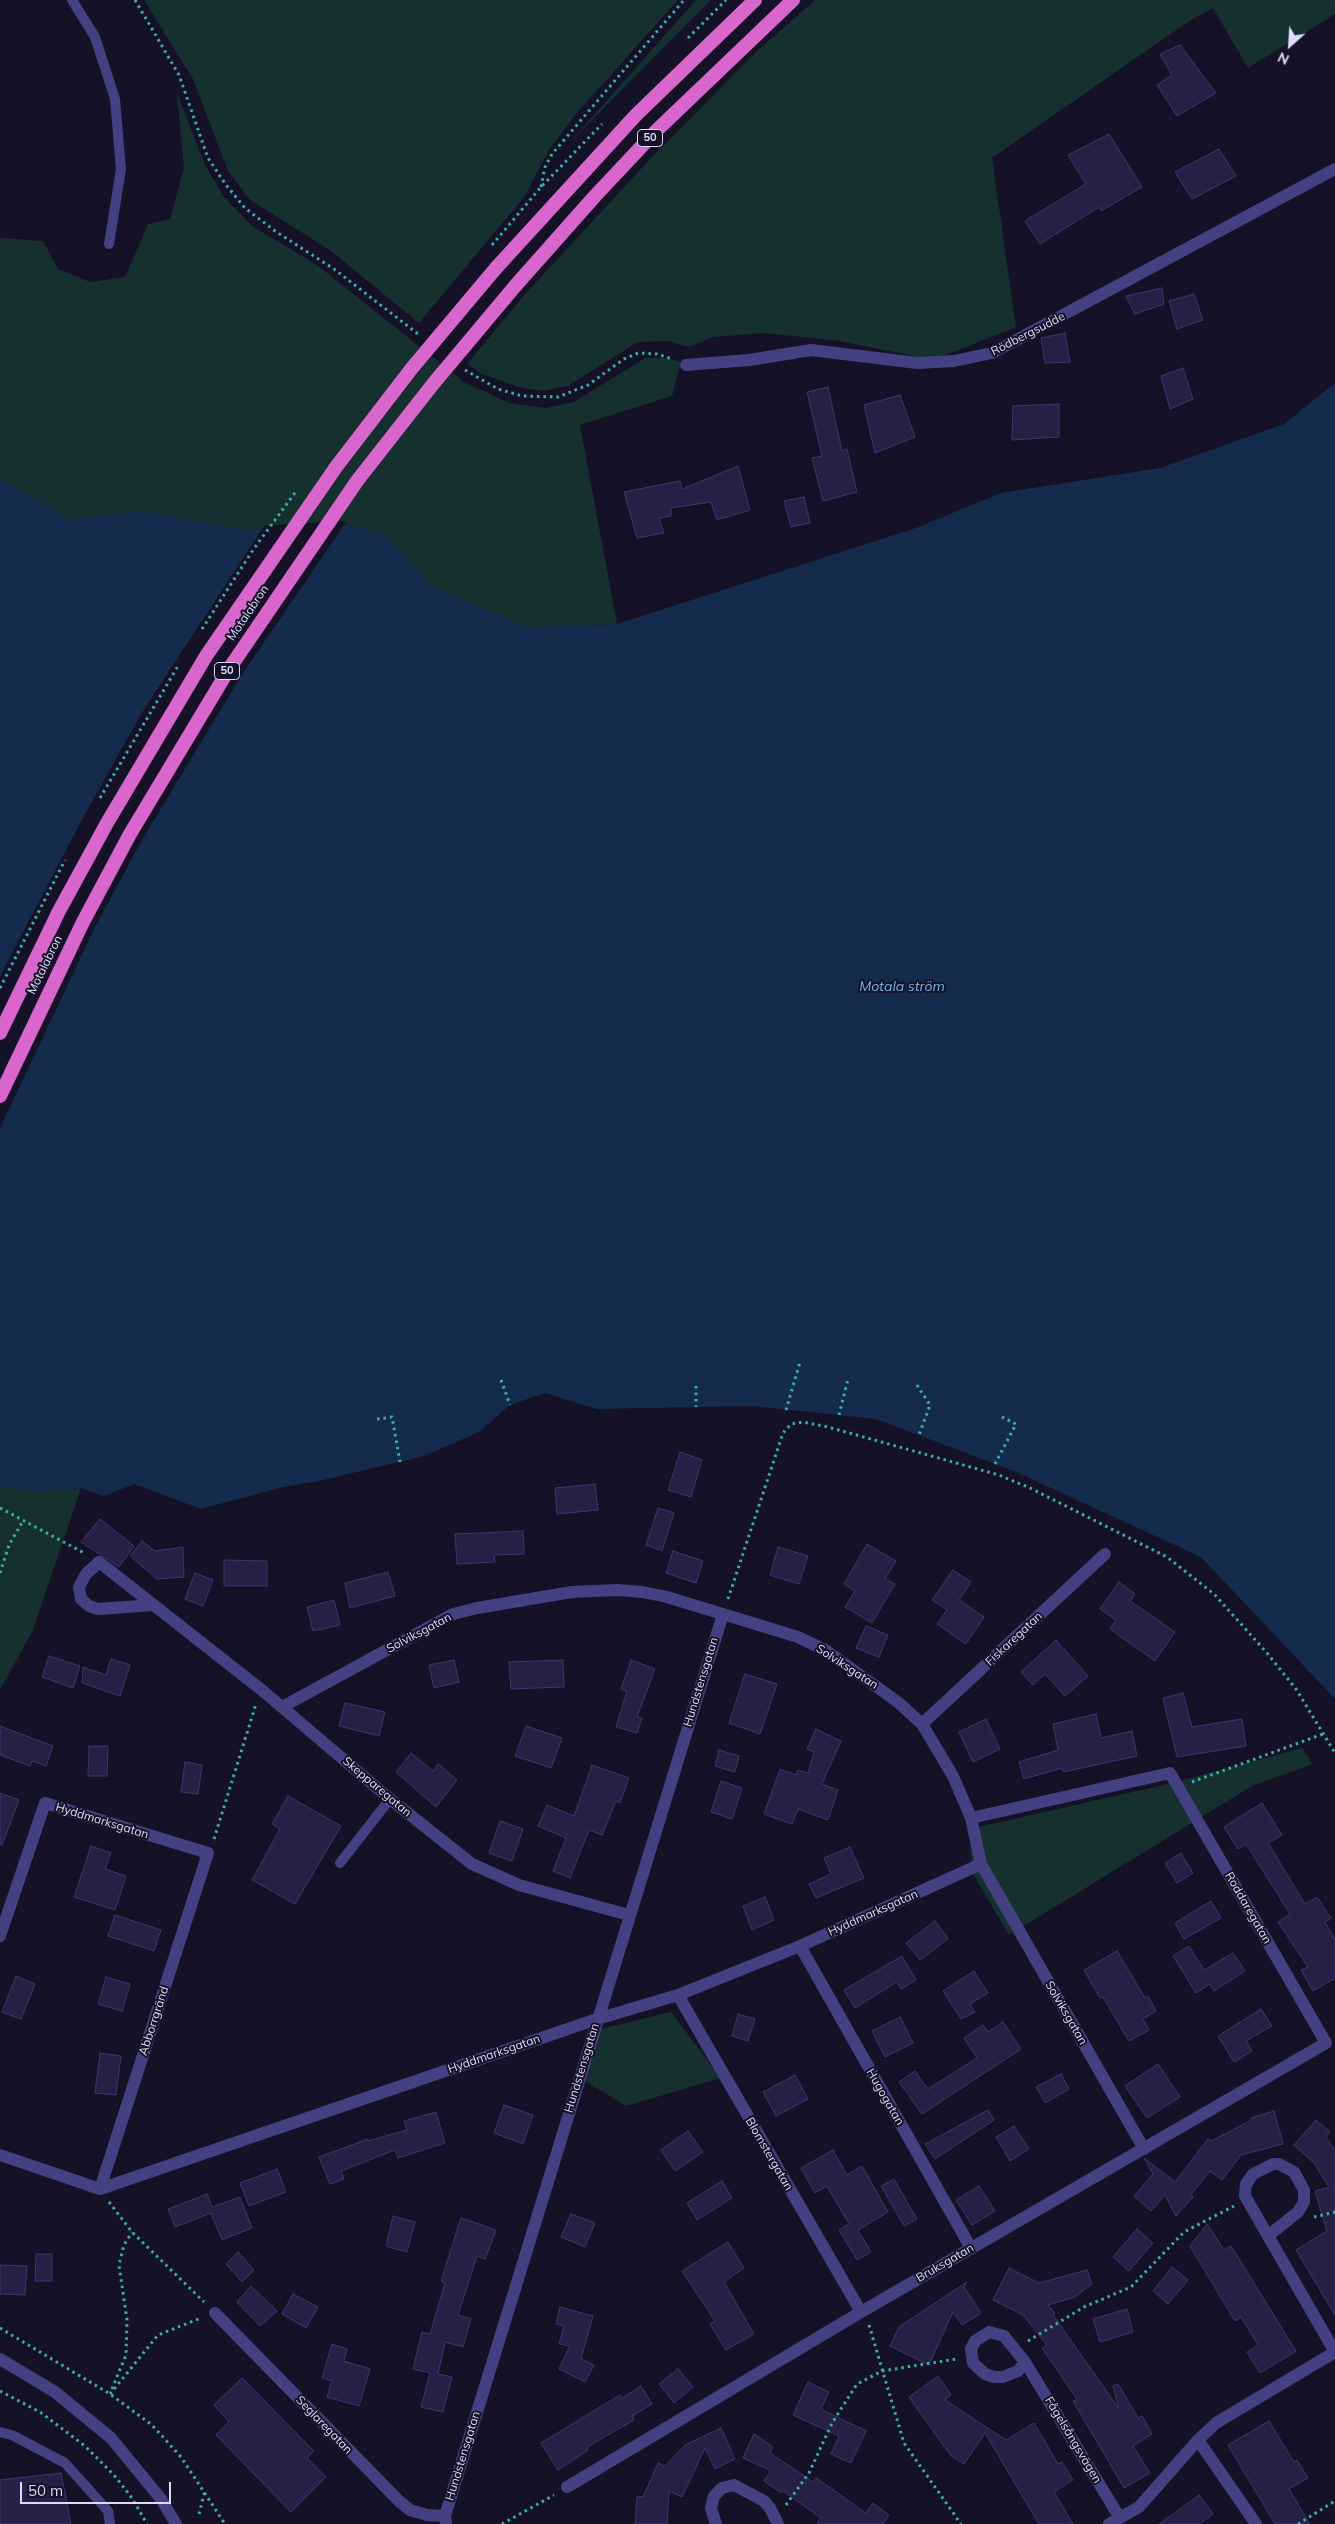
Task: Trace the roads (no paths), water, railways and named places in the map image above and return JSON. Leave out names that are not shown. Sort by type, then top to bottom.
[{"type":"highway","name":"Motalabron","points":[[0,1033],[59,911],[163,724],[206,656],[336,468],[412,368],[496,268],[636,115],[755,0]]},
{"type":"highway","name":"Motalabron","points":[[0,1096],[83,922],[130,834],[229,669],[357,481],[433,384],[516,285],[657,130],[793,0]]},
{"type":"street","name":"Rödbergsudde","points":[[686,365],[749,360],[811,350],[917,363],[954,361],[992,353],[1335,169]]},
{"type":"street","name":"Fiskaregatan","points":[[922,1724],[1105,1554]]},
{"type":"street","name":"Skepparegatan","points":[[153,1605],[98,1609],[89,1606],[81,1599],[79,1587],[86,1574],[99,1562],[263,1691],[390,1799],[472,1864],[495,1876],[519,1885],[628,1915]]},
{"type":"street","name":"Solviksgatan","points":[[282,1707],[454,1614],[477,1608],[572,1592],[617,1590],[659,1595],[798,1637],[827,1651],[899,1702],[922,1724],[953,1776],[971,1818],[981,1864],[1144,2149]]},
{"type":"street","name":"Hundstensgatan","points":[[445,2520],[596,2019],[723,1614]]},
{"type":"street","name":"Roddaregatan","points":[[971,1818],[1170,1773],[1326,2042]]},
{"type":"street","name":"Hyddmarksgatan","points":[[0,1936],[45,1803],[208,1853]]},
{"type":"street","name":"Abborrgränd","points":[[100,2189],[208,1853]]},
{"type":"street","name":"Hyddmarksgatan","points":[[100,2189],[596,2019],[678,1995],[800,1946],[981,1864]]},
{"type":"street","name":"Hugogatan","points":[[800,1946],[971,2248]]},
{"type":"street","name":"Blomstergatan","points":[[678,1995],[861,2312]]},
{"type":"street","name":"Bruksgatan","points":[[567,2487],[861,2312],[1326,2042]]},
{"type":"street","points":[[0,2155],[100,2189]]},
{"type":"street","points":[[1109,2524],[1139,2507],[1198,2440],[1216,2423],[1335,2352],[1269,2234],[1247,2200],[1246,2184],[1253,2174],[1273,2164],[1284,2165],[1294,2172],[1304,2190],[1304,2202],[1298,2212],[1269,2234]]},
{"type":"street","name":"Seglaregatan","points":[[214,2312],[399,2501],[410,2510],[445,2520]]},
{"type":"street","name":"Fågelsångsvägen","points":[[1025,2362],[1018,2371],[1010,2375],[994,2377],[979,2370],[971,2357],[975,2341],[988,2332],[998,2332],[1004,2336],[1025,2362],[1120,2518]]},
{"type":"street","points":[[0,2359],[61,2397],[111,2438],[161,2499],[176,2524]]},
{"type":"street","points":[[1198,2440],[1256,2524]]},
{"type":"street","points":[[716,2524],[711,2514],[712,2502],[718,2492],[728,2485],[742,2488],[764,2501],[776,2520]]},
{"type":"lane","points":[[72,0],[95,37],[116,99],[121,169],[109,244]]},
{"type":"lane","points":[[340,1863],[390,1799]]},
{"type":"lane","points":[[0,2432],[12,2435],[65,2463],[108,2511],[110,2524]]},
{"type":"water","name":"Motala ström","points":[[1335,383],[1335,1699],[1201,1557],[1016,1472],[876,1419],[752,1406],[596,1409],[545,1393],[510,1405],[479,1432],[424,1456],[319,1481],[283,1487],[201,1509],[134,1484],[104,1496],[81,1488],[37,1491],[0,1486],[0,479],[71,520],[141,511],[243,530],[343,524],[386,535],[430,586],[527,627],[617,624],[916,528],[1001,493],[1160,468],[1284,424]]}]
